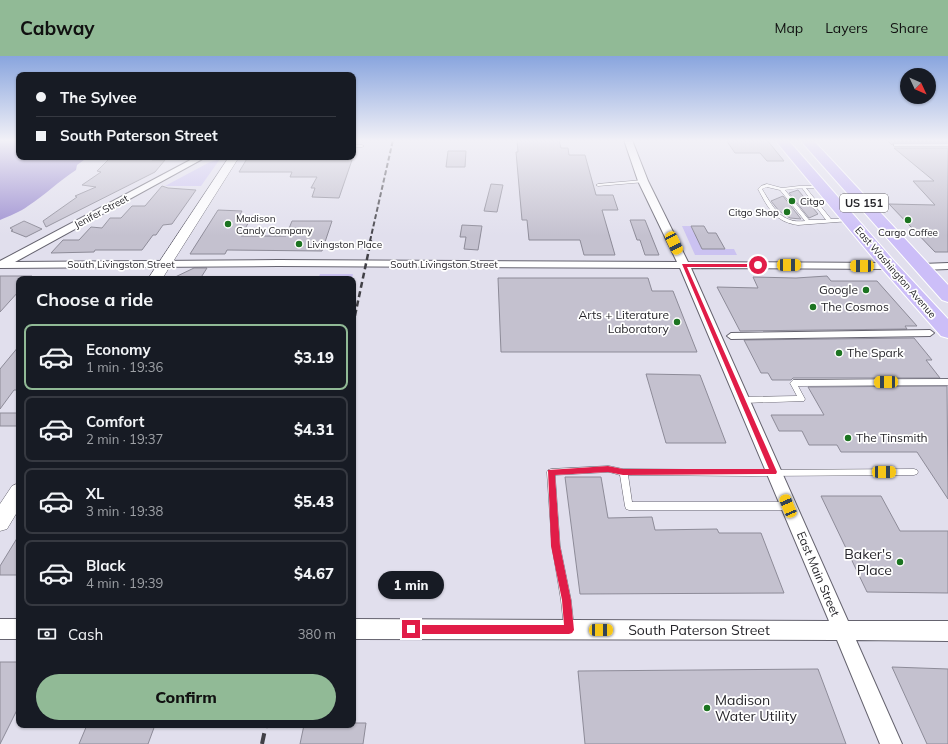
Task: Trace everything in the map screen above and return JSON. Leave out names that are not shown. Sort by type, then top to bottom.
[{"type":"main road","name":"East Washington Avenue","points":[[810,172],[889,266],[948,331]]},
{"type":"main road","points":[[818,172],[827,180],[894,252],[906,260],[922,266]]},
{"type":"main road","name":"East Washington Avenue","points":[[836,172],[948,296]]},
{"type":"main road","points":[[889,266],[904,270],[918,277],[948,307]]},
{"type":"street","name":"Jenifer Street","points":[[0,265],[174,172]]},
{"type":"street","points":[[157,276],[224,172]]},
{"type":"street","name":"East Main Street","points":[[640,172],[684,265],[891,744]]},
{"type":"street","name":"South Livingston Street","points":[[0,265],[889,266]]},
{"type":"street","points":[[922,266],[948,266]]},
{"type":"street","points":[[731,336],[930,333]]},
{"type":"street","points":[[0,522],[16,497]]},
{"type":"street","points":[[0,629],[16,629]]},
{"type":"street","name":"South Paterson Street","points":[[356,629],[948,631]]},
{"type":"lane","points":[[598,185],[643,181]]},
{"type":"lane","points":[[823,187],[782,189],[764,186],[760,189],[780,219],[788,222],[851,220]]},
{"type":"lane","points":[[803,187],[829,220]]},
{"type":"lane","points":[[782,189],[808,222]]},
{"type":"lane","points":[[743,400],[802,399],[793,383],[948,382]]},
{"type":"lane","points":[[569,630],[566,600],[556,546],[551,472],[608,469],[623,472],[914,472]]},
{"type":"lane","points":[[623,472],[629,506],[788,506]]},
{"type":"shaded area","points":[[0,172],[73,172],[22,210],[0,220]]},
{"type":"shaded area","points":[[191,172],[211,172],[201,186],[165,186]]},
{"type":"shaded area","points":[[682,226],[691,226],[702,249],[734,249],[737,255],[695,255]]},
{"type":"shaded area","points":[[320,274],[353,274],[353,276],[319,276]]},
{"type":"building","points":[[101,172],[155,172],[46,227],[43,221],[77,197],[75,196],[96,187],[82,185]]},
{"type":"building","points":[[292,172],[348,172],[339,198],[312,197],[315,188],[311,188],[317,177],[290,177]]},
{"type":"building","points":[[518,172],[590,172],[596,195],[613,195],[618,210],[602,210],[615,255],[584,255],[580,240],[529,240],[527,220],[522,220]]},
{"type":"building","points":[[923,172],[948,172],[948,252],[935,252],[889,204],[935,205],[913,181],[934,181]]},
{"type":"building","points":[[491,184],[503,185],[497,212],[484,211]]},
{"type":"building","points":[[162,186],[168,188],[196,190],[172,224],[163,225],[156,235],[153,235],[142,250],[95,250],[94,252],[51,253],[63,240],[79,240],[91,227],[102,228],[110,218],[121,218],[132,206],[145,206]]},
{"type":"building","points":[[798,190],[818,214],[809,218],[789,193]]},
{"type":"building","name":"Citgo Shop","points":[[783,196],[801,219],[790,218],[779,211],[771,201]]},
{"type":"building","points":[[218,210],[242,211],[238,218],[251,218],[241,236],[286,236],[292,221],[332,221],[322,251],[227,250],[225,254],[190,254]]},
{"type":"building","points":[[630,220],[645,220],[659,255],[645,255],[640,240],[637,240]]},
{"type":"building","points":[[24,221],[42,229],[26,237],[11,231],[13,230],[10,228]]},
{"type":"building","points":[[462,225],[482,226],[478,250],[464,249],[466,237],[460,237]]},
{"type":"building","points":[[691,226],[704,226],[708,233],[716,233],[725,249],[702,249]]},
{"type":"building","points":[[194,268],[207,268],[202,276],[177,276]]},
{"type":"building","points":[[0,276],[16,276],[16,294],[0,312]]},
{"type":"building","name":"The Cosmos","points":[[827,276],[831,281],[877,281],[917,326],[905,326],[907,329],[740,331],[717,287],[758,288],[753,277],[796,278]]},
{"type":"building","points":[[498,278],[648,278],[652,291],[673,291],[697,352],[501,352]]},
{"type":"building","name":"The Spark","points":[[914,338],[932,360],[926,360],[940,378],[793,378],[791,380],[772,380],[768,373],[761,373],[744,340]]},
{"type":"building","points":[[16,350],[16,390],[14,390],[0,409],[0,369]]},
{"type":"building","points":[[646,374],[700,375],[726,443],[666,443]]},
{"type":"building","points":[[947,386],[948,499],[917,452],[841,452],[837,445],[809,445],[802,431],[779,431],[771,415],[824,415],[808,387]]},
{"type":"building","points":[[0,413],[16,413],[16,426],[0,426]]},
{"type":"building","points":[[565,477],[601,477],[608,518],[652,517],[655,530],[717,529],[719,533],[761,533],[784,593],[580,594]]},
{"type":"building","name":"Baker's Place","points":[[821,496],[881,496],[900,531],[948,531],[948,593],[867,592]]},
{"type":"building","points":[[16,540],[16,575],[0,575],[0,566]]},
{"type":"building","points":[[0,662],[16,662],[16,712],[0,744]]},
{"type":"building","points":[[892,667],[948,669],[948,744],[927,744]]},
{"type":"building","name":"Madison Water Utility","points":[[818,669],[846,744],[585,744],[578,671]]},
{"type":"building","points":[[356,723],[366,723],[363,744],[300,744],[303,728],[356,728]]},
{"type":"building","points":[[86,728],[154,728],[148,744],[79,744]]},
{"type":"railway","points":[[370,241],[386,172]]},
{"type":"railway","points":[[356,311],[371,240]]},
{"type":"railway","points":[[262,744],[265,728]]},
{"type":"place","name":"Citgo","points":[[792,201]]},
{"type":"place","name":"Citgo Shop","points":[[787,212]]},
{"type":"place","name":"Cargo Coffee","points":[[908,220]]},
{"type":"place","name":"Madison Candy Company","points":[[228,224]]},
{"type":"place","name":"Livingston Place","points":[[299,244]]},
{"type":"place","name":"Google","points":[[866,290]]},
{"type":"place","name":"The Cosmos","points":[[813,307]]},
{"type":"place","name":"Arts + Literature Laboratory","points":[[677,322]]},
{"type":"place","name":"The Spark","points":[[839,353]]},
{"type":"place","name":"The Tinsmith","points":[[848,438]]},
{"type":"place","name":"Baker's Place","points":[[900,562]]},
{"type":"place","name":"Madison Water Utility","points":[[707,708]]},
{"type":"route","points":[[411,629],[569,630],[566,600],[556,546],[551,472],[608,469],[623,472],[774,472],[684,265],[758,265]]}]
